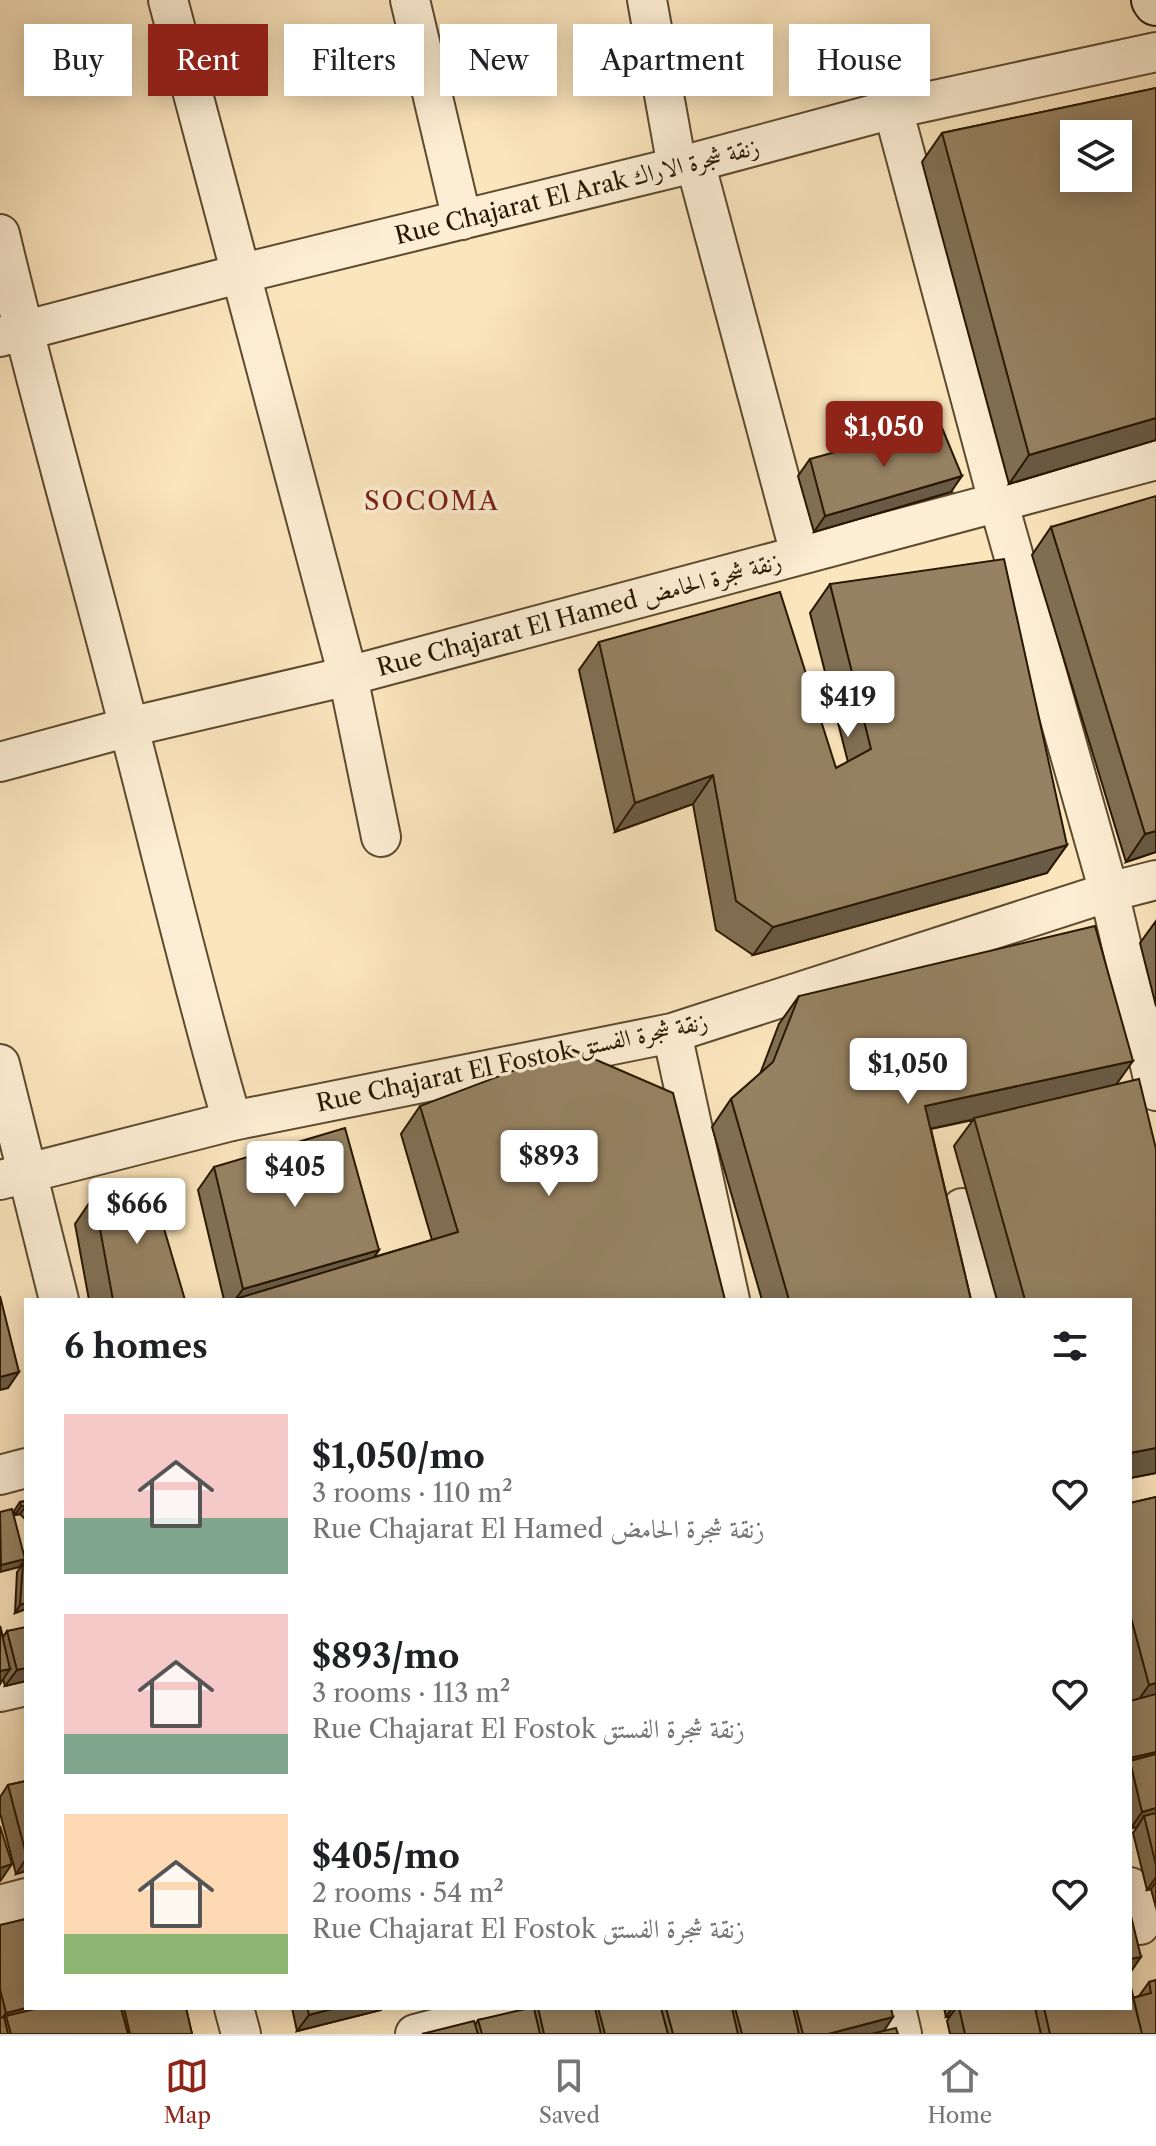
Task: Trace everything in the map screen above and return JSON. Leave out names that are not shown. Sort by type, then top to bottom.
[{"type":"street","points":[[168,0],[348,676],[381,837]]},
{"type":"street","points":[[410,0],[462,220]]},
{"type":"street","points":[[647,0],[686,165],[800,554]]},
{"type":"street","name":"Rue Chajarat El Arak زنقة شجرة الاراك","points":[[12,334],[239,274],[686,165],[893,109],[1156,52]]},
{"type":"street","points":[[893,109],[998,501],[1109,892],[1156,1091]]},
{"type":"street","points":[[0,234],[12,334],[129,727],[196,998],[232,1121]]},
{"type":"street","name":"Rue Chajarat El Hamed زنقة شجرة الحامض","points":[[0,762],[129,727],[348,676],[1156,460]]},
{"type":"street","name":"Rue Chajarat El Fostok زنقة شجرة الفستق","points":[[13,1176],[232,1121],[672,1033],[1109,892],[1156,880]]},
{"type":"street","points":[[672,1033],[730,1298]]},
{"type":"street","points":[[0,1064],[13,1176],[58,1298]]},
{"type":"street","points":[[962,1208],[982,1298]]},
{"type":"street","points":[[0,1475],[24,1469]]},
{"type":"street","points":[[0,1692],[24,1686]]},
{"type":"street","points":[[1132,1895],[1140,1925]]},
{"type":"street","points":[[0,1905],[24,1899]]},
{"type":"street","points":[[235,2010],[241,2034]]},
{"type":"street","points":[[415,2034],[505,2010]]},
{"type":"street","points":[[896,2010],[902,2034]]},
{"type":"building","points":[[1156,88],[1156,418],[1029,455],[942,133]]},
{"type":"building","points":[[940,423],[962,476],[825,516],[810,459]]},
{"type":"building","points":[[1156,496],[1156,831],[1145,834],[1051,527]]},
{"type":"building","points":[[1004,559],[1067,845],[773,927],[736,901],[713,775],[635,803],[599,642],[780,592],[836,768],[871,749],[830,584]]},
{"type":"building","points":[[1095,926],[1133,1061],[925,1106],[971,1298],[788,1298],[731,1099],[773,1062],[799,996]]},
{"type":"building","points":[[571,1049],[673,1093],[724,1298],[239,1298],[458,1232],[420,1106]]},
{"type":"building","points":[[1139,1079],[1156,1149],[1156,1448],[1132,1453],[1132,1298],[1024,1298],[974,1118]]},
{"type":"building","points":[[345,1128],[379,1250],[243,1289],[214,1167]]},
{"type":"building","points":[[150,1181],[184,1298],[113,1298],[94,1196]]},
{"type":"building","points":[[0,1296],[19,1372],[0,1377]]},
{"type":"building","points":[[1156,1497],[1156,1683],[1149,1685],[1132,1621],[1132,1503]]},
{"type":"building","points":[[12,1509],[24,1555],[24,1559],[1,1565],[0,1512]]},
{"type":"building","points":[[23,1564],[24,1604],[20,1605]]},
{"type":"building","points":[[0,1626],[10,1669],[0,1671]]},
{"type":"building","points":[[24,1627],[24,1668],[17,1670],[7,1631]]},
{"type":"building","points":[[1156,1694],[1156,1752],[1132,1758],[1132,1700]]},
{"type":"building","points":[[1156,1754],[1156,1808],[1142,1812],[1132,1760]]},
{"type":"building","points":[[24,1781],[24,1846],[8,1785]]},
{"type":"building","points":[[1156,1813],[1156,1865],[1144,1816]]},
{"type":"building","points":[[0,1826],[12,1864],[0,1868]]},
{"type":"building","points":[[24,1919],[24,2008],[6,2013],[0,1989],[0,1925]]},
{"type":"building","points":[[1132,1920],[1141,1957],[1132,1959]]},
{"type":"building","points":[[1156,1980],[1156,2034],[1142,2034],[1133,1998],[1151,1993],[1149,1982]]},
{"type":"building","points":[[1132,1992],[1142,2034],[1050,2034],[1044,2010],[1132,2010]]},
{"type":"building","points":[[31,2010],[122,2010],[128,2034],[11,2034],[6,2016]]},
{"type":"building","points":[[124,2010],[186,2010],[192,2034],[130,2034]]},
{"type":"building","points":[[308,2010],[328,2010],[309,2015]]},
{"type":"building","points":[[520,2010],[534,2010],[540,2034],[482,2034],[478,2020]]},
{"type":"building","points":[[538,2010],[595,2010],[601,2034],[544,2034]]},
{"type":"building","points":[[599,2010],[662,2010],[668,2034],[605,2034]]},
{"type":"building","points":[[667,2010],[732,2010],[738,2034],[673,2034]]},
{"type":"building","points":[[736,2010],[793,2010],[799,2034],[742,2034]]},
{"type":"building","points":[[797,2010],[891,2010],[893,2017],[828,2034],[803,2034]]},
{"type":"building","points":[[959,2010],[1035,2010],[1041,2034],[965,2034]]},
{"type":"building","points":[[4,2017],[8,2034],[0,2034],[0,2018]]},
{"type":"building","points":[[474,2021],[478,2034],[422,2034]]},
{"type":"building","points":[[896,2028],[898,2034],[871,2034]]},
{"type":"district","name":"SOCOMA","points":[[432,501]]}]
